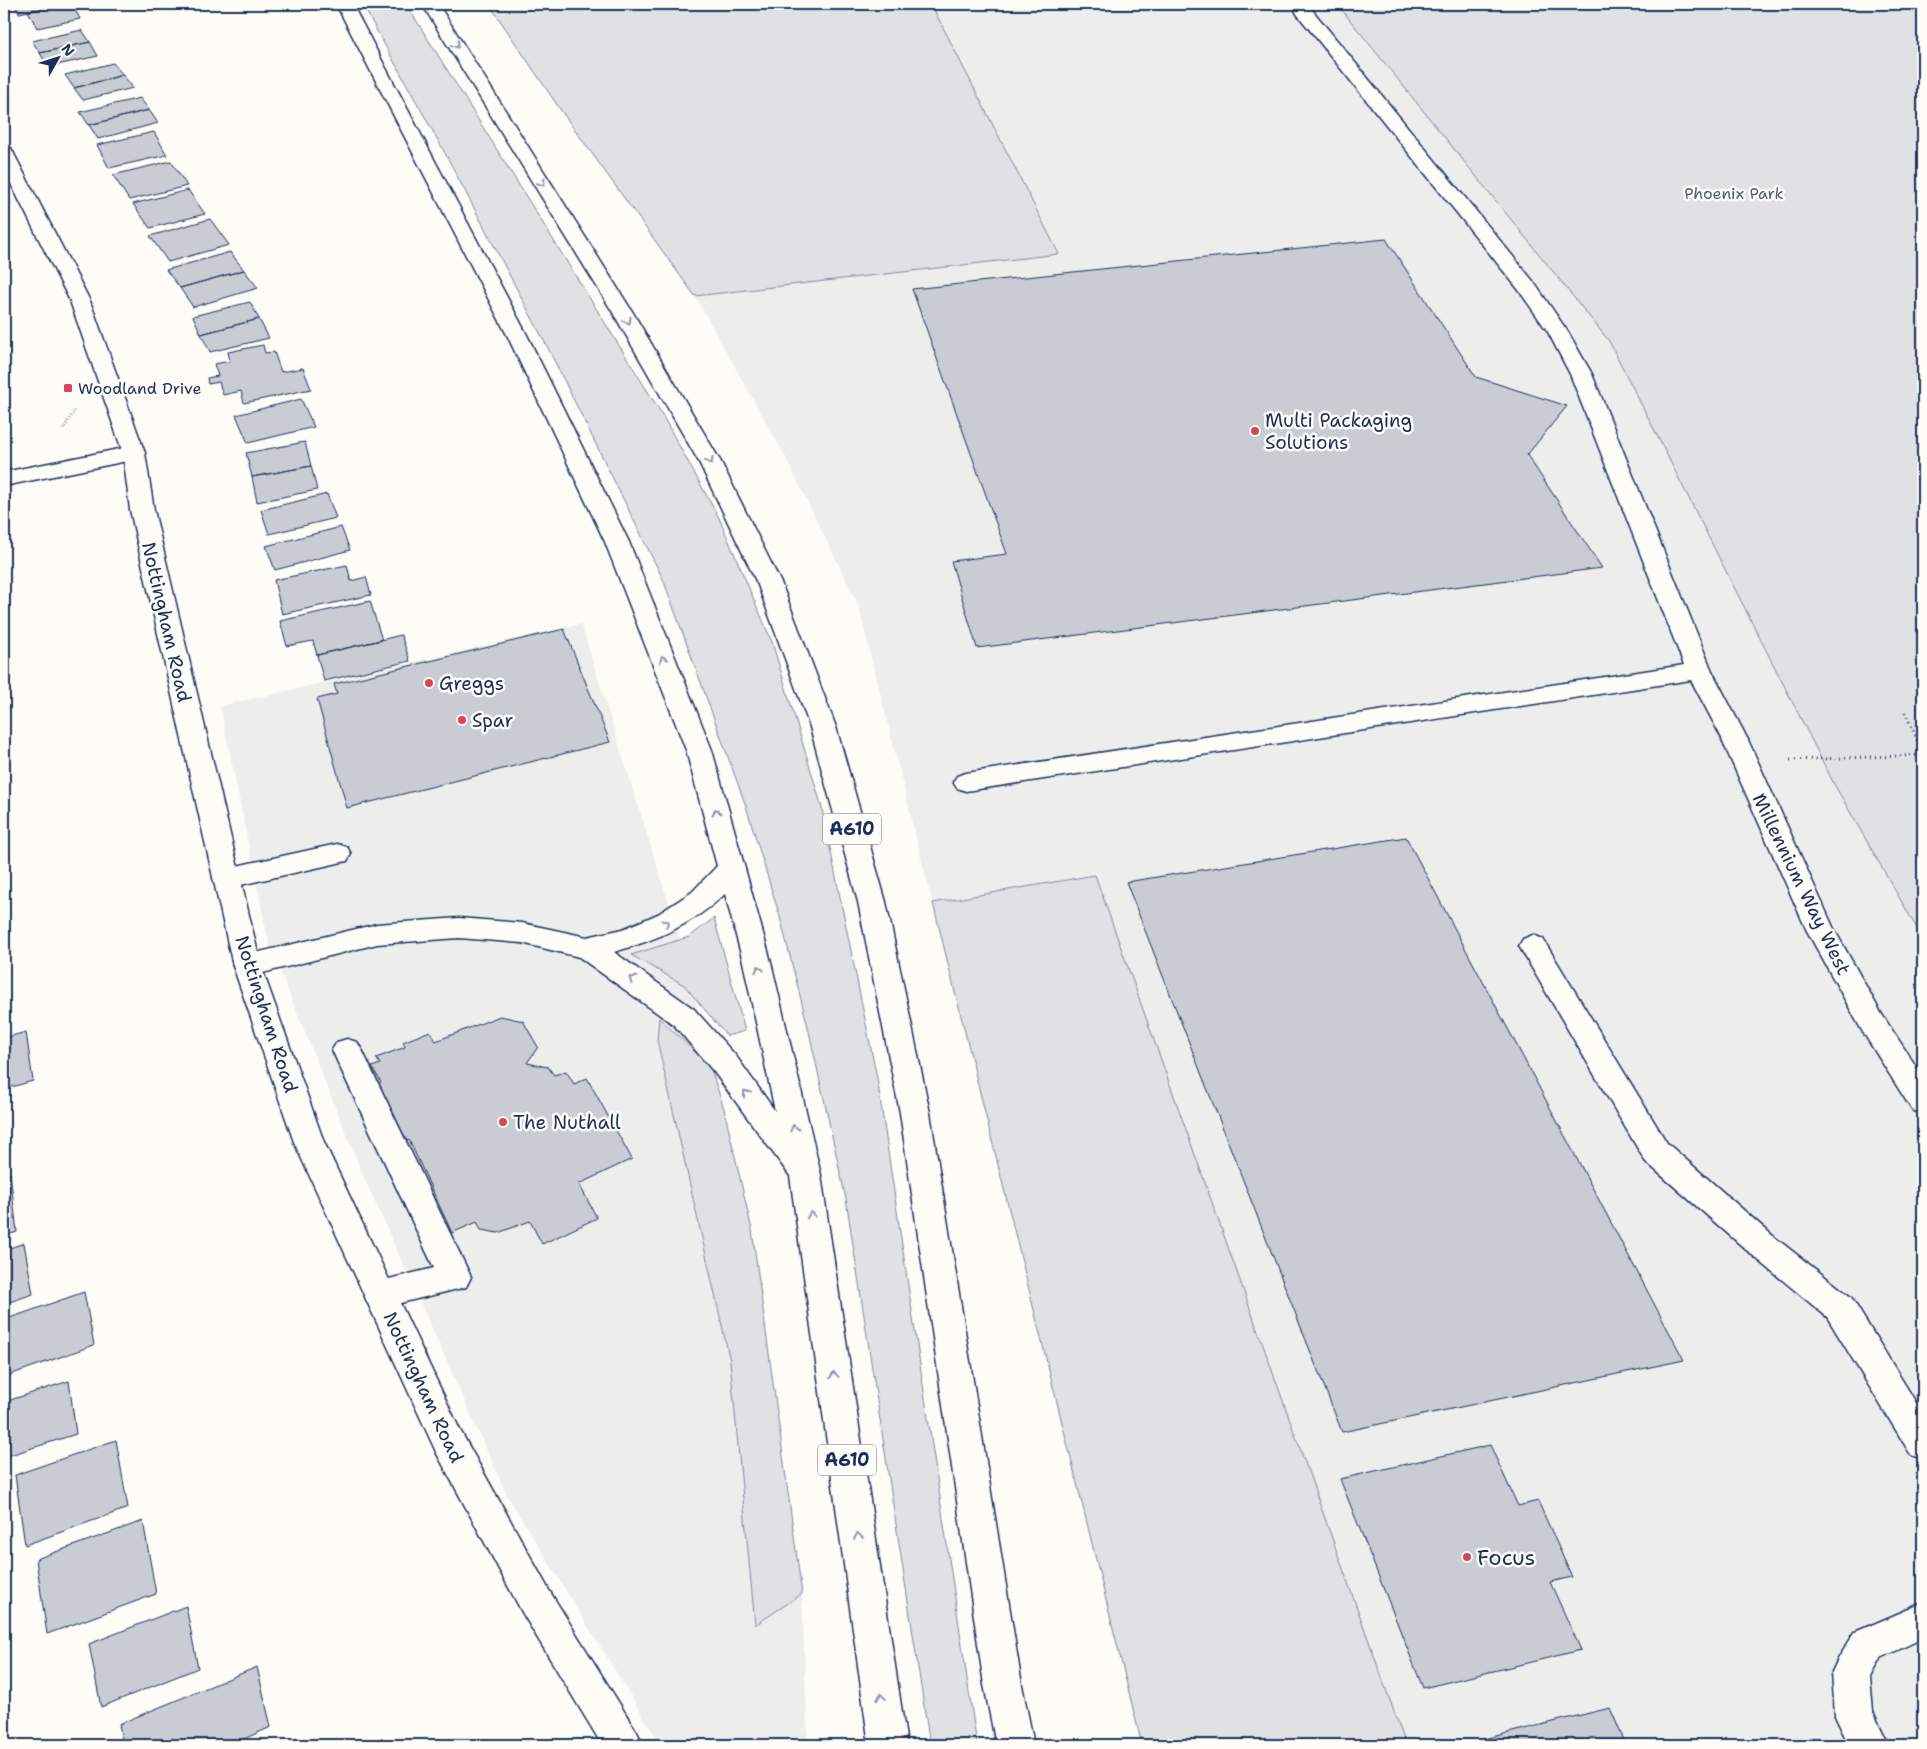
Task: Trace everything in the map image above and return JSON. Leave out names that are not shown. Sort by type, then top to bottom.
[{"type":"main road","name":"A610","points":[[344,4],[517,335],[617,542],[699,750],[757,962],[805,1175],[888,1745]]},
{"type":"main road","name":"A610","points":[[430,4],[622,311],[710,462],[770,585],[824,727],[872,902],[915,1113],[1003,1685],[1015,1745]]},
{"type":"main road","name":"Millennium Way West","points":[[1303,10],[1526,285],[1558,332],[1581,374],[1599,416],[1699,671],[1740,751],[1820,929],[1871,1021],[1923,1102]]},
{"type":"main road","name":"Nottingham Road","points":[[4,152],[80,301],[102,368],[134,453],[142,510],[247,966],[309,1142],[448,1441],[536,1602],[624,1745]]},
{"type":"main road","points":[[4,479],[134,453]]},
{"type":"main road","points":[[966,782],[1699,671]]},
{"type":"main road","points":[[227,878],[337,854]]},
{"type":"main road","points":[[587,948],[627,940],[660,927],[693,907],[718,886],[732,867]]},
{"type":"main road","points":[[247,966],[377,934],[459,928],[522,933],[587,948],[684,1017],[725,1064],[805,1175]]},
{"type":"main road","points":[[1533,946],[1656,1152],[1762,1245],[1839,1307],[1923,1444]]},
{"type":"main road","points":[[347,1050],[455,1277],[380,1294]]},
{"type":"main road","points":[[1870,1745],[1854,1716],[1851,1672],[1868,1645],[1923,1620]]},
{"type":"path","points":[[36,472],[102,368]]},
{"type":"path","points":[[1740,751],[1923,754],[1905,712]]},
{"type":"shaded area","points":[[931,4],[1337,4],[1609,341],[1834,784],[1923,939],[1923,1745],[1142,1745],[858,604],[786,458],[695,296],[1059,253]]},
{"type":"shaded area","points":[[581,624],[686,958],[710,1066],[724,1109],[752,1230],[802,1594],[808,1745],[661,1745],[507,1495],[363,1175],[269,944],[220,706]]},
{"type":"green space","points":[[362,4],[406,4],[660,411],[719,518],[772,642],[821,804],[877,1078],[977,1745],[930,1745],[846,1199],[808,1027],[780,917],[746,806],[663,579],[550,352],[445,153]]},
{"type":"green space","points":[[489,4],[931,4],[1059,254],[695,296],[562,112]]},
{"type":"green space","name":"Phoenix Park","points":[[1337,4],[1923,4],[1923,939],[1834,784],[1609,341]]},
{"type":"green space","points":[[1095,875],[1406,1745],[1142,1745],[933,903]]},
{"type":"green space","points":[[714,918],[745,1031],[727,1036],[684,985],[631,955],[689,937]]},
{"type":"green space","points":[[659,1018],[710,1066],[724,1109],[752,1230],[802,1594],[755,1625],[730,1361],[657,1040]]},
{"type":"building","points":[[14,4],[66,4],[19,13]]},
{"type":"building","points":[[72,4],[80,19],[37,28],[28,11]]},
{"type":"building","points":[[82,30],[90,42],[40,53],[32,41]]},
{"type":"building","points":[[90,42],[98,56],[48,67],[40,53]]},
{"type":"building","points":[[113,63],[123,75],[74,88],[65,75]]},
{"type":"building","points":[[123,75],[133,88],[83,100],[74,88]]},
{"type":"building","points":[[140,98],[149,110],[89,125],[80,112]]},
{"type":"building","points":[[149,110],[158,123],[98,139],[89,125]]},
{"type":"building","points":[[154,132],[167,155],[109,168],[97,145]]},
{"type":"building","points":[[171,161],[187,186],[129,200],[113,175]]},
{"type":"building","points":[[188,190],[205,214],[150,228],[133,204]]},
{"type":"building","points":[[210,219],[229,245],[168,262],[150,236]]},
{"type":"building","name":"Multi Packaging Solutions","points":[[1386,239],[1476,377],[1567,406],[1527,455],[1602,568],[977,648],[951,561],[1007,554],[912,289]]},
{"type":"building","points":[[230,252],[244,270],[180,288],[166,270]]},
{"type":"building","points":[[244,270],[258,288],[193,307],[180,288]]},
{"type":"building","points":[[250,302],[259,319],[201,334],[193,316]]},
{"type":"building","points":[[259,319],[269,338],[210,352],[201,334]]},
{"type":"building","points":[[263,345],[265,353],[274,352],[281,372],[303,368],[311,389],[244,403],[241,391],[223,395],[219,382],[208,384],[207,378],[218,376],[214,364],[230,361],[228,352]]},
{"type":"building","points":[[301,399],[314,427],[248,443],[236,415]]},
{"type":"building","points":[[305,442],[311,466],[252,477],[246,453]]},
{"type":"building","points":[[311,466],[317,490],[257,502],[252,477]]},
{"type":"building","points":[[327,494],[336,518],[269,534],[261,510]]},
{"type":"building","points":[[341,527],[350,550],[275,570],[266,546]]},
{"type":"building","points":[[347,565],[351,581],[366,577],[371,595],[282,614],[274,580]]},
{"type":"building","points":[[370,601],[382,640],[317,655],[313,641],[287,646],[280,621]]},
{"type":"building","name":"Spar","points":[[564,629],[610,742],[347,808],[317,699],[337,694],[334,684]]},
{"type":"building","points":[[401,635],[410,661],[324,681],[317,655]]},
{"type":"building","points":[[1406,837],[1684,1360],[1342,1432],[1126,882]]},
{"type":"building","name":"The Nuthall","points":[[500,1016],[523,1021],[538,1047],[527,1063],[548,1067],[554,1075],[566,1071],[574,1084],[587,1078],[632,1159],[579,1184],[597,1218],[542,1244],[530,1221],[498,1233],[481,1230],[477,1222],[452,1233],[409,1140],[404,1142],[376,1084],[381,1082],[372,1067],[380,1064],[376,1058],[405,1047],[403,1042],[430,1031],[436,1041]]},
{"type":"building","points":[[26,1032],[33,1081],[4,1089],[4,1038]]},
{"type":"building","points":[[10,1173],[17,1232],[4,1236],[4,1175]]},
{"type":"building","points":[[24,1243],[33,1294],[4,1304],[4,1250]]},
{"type":"building","points":[[84,1292],[94,1345],[4,1377],[4,1320]]},
{"type":"building","points":[[69,1381],[76,1434],[4,1457],[4,1402]]},
{"type":"building","points":[[116,1440],[128,1508],[25,1545],[15,1475]]},
{"type":"building","name":"Focus","points":[[1490,1445],[1518,1506],[1538,1501],[1572,1577],[1550,1582],[1581,1650],[1423,1688],[1340,1479]]},
{"type":"building","points":[[143,1521],[156,1594],[47,1634],[36,1559]]},
{"type":"building","points":[[186,1606],[198,1668],[101,1707],[89,1644]]},
{"type":"building","points":[[257,1667],[271,1727],[230,1745],[123,1745],[119,1724]]},
{"type":"building","points":[[1610,1708],[1626,1745],[1459,1745]]},
{"type":"place","name":"Woodland Drive","points":[[68,388]]},
{"type":"place","name":"Multi Packaging Solutions","points":[[1255,431]]},
{"type":"place","name":"Greggs","points":[[429,683]]},
{"type":"place","name":"Spar","points":[[462,720]]},
{"type":"place","name":"The Nuthall","points":[[503,1122]]},
{"type":"place","name":"Focus","points":[[1467,1557]]}]
